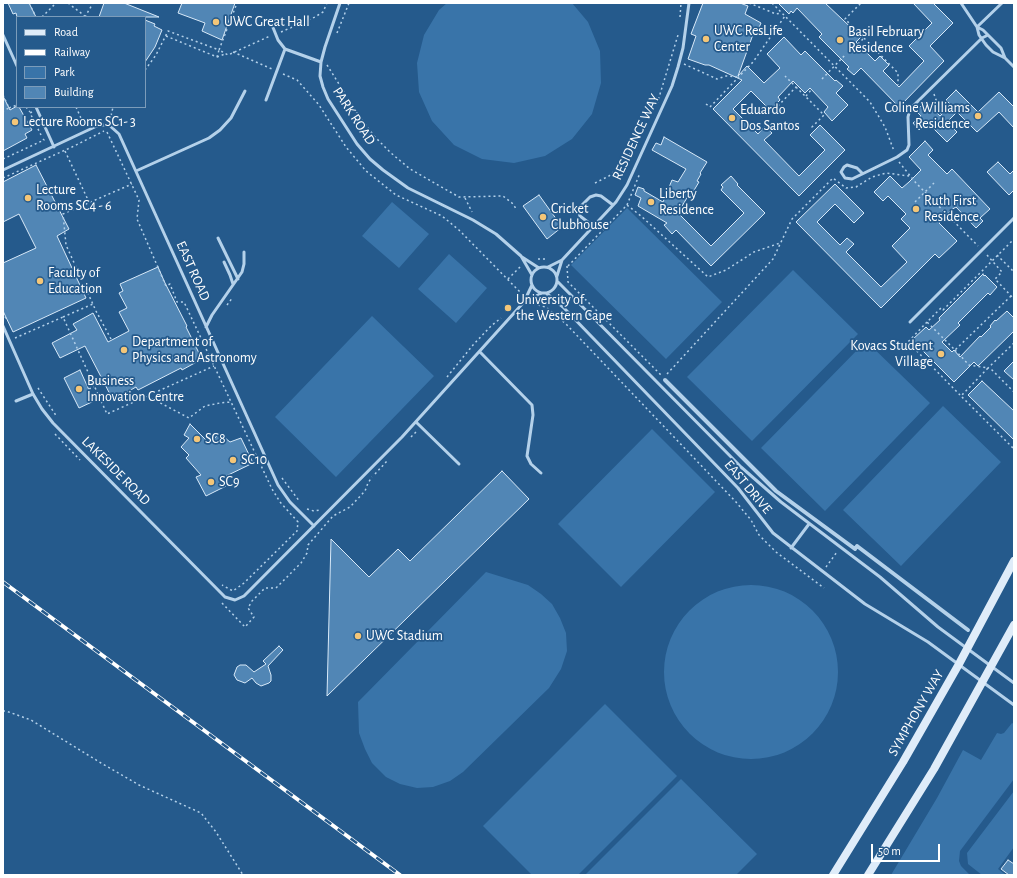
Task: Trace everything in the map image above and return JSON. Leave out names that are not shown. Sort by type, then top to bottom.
[{"type":"main road","name":"SYMPHONY WAY","points":[[833,875],[892,781],[959,664],[1014,560]]},
{"type":"main road","points":[[868,875],[934,769],[1014,625]]},
{"type":"street","points":[[665,380],[776,490],[855,549],[857,546],[968,630]]},
{"type":"lane","name":"PARK ROAD","points":[[340,3],[325,47],[321,62],[320,76],[328,99],[354,139],[370,159],[408,188],[472,220],[496,234],[521,256],[539,268]]},
{"type":"lane","name":"RESIDENCE WAY","points":[[548,268],[562,260],[613,205],[627,185],[672,86],[683,48],[688,3]]},
{"type":"lane","points":[[961,3],[977,27],[986,45],[993,52],[1005,58],[1014,67]]},
{"type":"lane","points":[[977,27],[1002,3]]},
{"type":"lane","points":[[272,25],[278,40],[285,49],[321,62]]},
{"type":"lane","points":[[977,27],[988,35],[1001,48],[1005,58]]},
{"type":"lane","points":[[3,35],[16,64]]},
{"type":"lane","points":[[862,173],[857,168],[847,165],[841,172],[842,176],[852,179],[897,157],[906,150],[909,145],[908,117],[910,109],[982,38],[988,35]]},
{"type":"lane","points":[[266,100],[285,49]]},
{"type":"lane","points":[[136,171],[209,138],[220,130],[231,118],[245,91]]},
{"type":"lane","points":[[36,108],[54,147]]},
{"type":"lane","name":"EAST ROAD","points":[[3,170],[98,126],[109,125],[119,134],[278,485],[290,502],[314,526]]},
{"type":"lane","points":[[594,226],[580,216],[579,213],[582,205],[590,197],[596,195],[601,196],[613,205]]},
{"type":"lane","points":[[910,322],[1014,218]]},
{"type":"lane","points":[[218,238],[238,279]]},
{"type":"lane","points":[[206,327],[212,315],[238,279],[244,268],[244,252]]},
{"type":"lane","name":"PARK ROAD","points":[[521,256],[532,275]]},
{"type":"lane","name":"RESIDENCE WAY","points":[[557,277],[562,260]]},
{"type":"lane","points":[[224,262],[233,284]]},
{"type":"lane","points":[[314,526],[416,422],[527,299],[554,289],[558,282],[553,270],[548,268],[539,268],[532,275],[532,284],[527,299]]},
{"type":"lane","name":"EAST DRIVE","points":[[558,282],[741,467],[781,502],[880,577],[938,627],[1014,683]]},
{"type":"lane","points":[[532,284],[542,293]]},
{"type":"lane","name":"EAST DRIVE","points":[[546,293],[564,306],[738,488],[773,534],[865,604],[928,642],[1014,705]]},
{"type":"lane","name":"LAKESIDE ROAD","points":[[3,326],[33,394],[42,409],[54,423],[226,597],[235,600],[244,596],[314,526]]},
{"type":"lane","points":[[480,352],[532,405],[533,415],[527,456],[531,464],[540,474]]},
{"type":"lane","points":[[16,401],[33,394]]},
{"type":"lane","points":[[416,422],[459,464]]},
{"type":"lane","points":[[791,548],[809,524]]},
{"type":"path","points":[[29,3],[36,16]]},
{"type":"path","points":[[43,16],[56,3]]},
{"type":"path","points":[[68,3],[84,16]]},
{"type":"path","points":[[86,16],[93,3]]},
{"type":"path","points":[[217,57],[237,3]]},
{"type":"path","points":[[336,35],[349,3]]},
{"type":"path","points":[[680,18],[681,3]]},
{"type":"path","points":[[749,3],[776,14],[782,13]]},
{"type":"path","points":[[772,3],[870,102],[885,127],[899,164],[1002,272],[995,279],[1014,299]]},
{"type":"path","points":[[861,3],[845,19],[898,73],[898,85]]},
{"type":"path","points":[[706,104],[710,107],[753,62],[785,16]]},
{"type":"path","points":[[146,69],[156,55],[168,31],[219,50]]},
{"type":"path","points":[[655,108],[679,32]]},
{"type":"path","points":[[166,36],[217,57],[226,54]]},
{"type":"path","points":[[858,44],[864,38]]},
{"type":"path","points":[[233,52],[298,80],[319,105],[346,147],[366,171],[396,195],[442,216],[459,230],[527,299],[533,304],[546,307],[566,324],[736,502],[751,520],[760,535],[776,552],[824,588]]},
{"type":"path","points":[[822,79],[846,54]]},
{"type":"path","points":[[328,60],[327,65],[360,119],[380,142],[410,169],[459,197],[503,196],[512,203],[517,210]]},
{"type":"path","points":[[684,64],[718,78],[726,76],[738,77]]},
{"type":"path","points":[[785,76],[824,115],[812,127],[814,129]]},
{"type":"path","points":[[774,104],[777,107],[796,87]]},
{"type":"path","points":[[806,96],[811,90]]},
{"type":"path","points":[[3,95],[9,108]]},
{"type":"path","points":[[3,111],[16,105]]},
{"type":"path","points":[[3,159],[44,140],[27,108]]},
{"type":"path","points":[[30,112],[36,108]]},
{"type":"path","points":[[76,108],[87,131]]},
{"type":"path","points":[[111,116],[113,108]]},
{"type":"path","points":[[595,183],[609,176],[623,164],[646,128]]},
{"type":"path","points":[[3,178],[106,130],[139,200],[137,219],[166,286],[170,284],[178,302],[184,302],[272,489],[280,502],[298,522],[297,532],[244,583],[233,591],[221,584]]},
{"type":"path","points":[[65,150],[89,202]]},
{"type":"path","points":[[665,380],[667,374],[773,258],[792,219],[833,178],[846,188],[856,187],[872,177],[886,173],[909,176]]},
{"type":"path","points":[[915,202],[934,183]]},
{"type":"path","points":[[111,339],[66,245],[62,214],[132,184]]},
{"type":"path","points":[[568,266],[627,205],[708,277],[726,270],[754,252],[780,243]]},
{"type":"path","points":[[1014,239],[943,310],[941,308],[908,342],[1014,449]]},
{"type":"path","points":[[997,255],[1014,272]]},
{"type":"path","points":[[508,279],[524,262]]},
{"type":"path","points":[[224,309],[237,292]]},
{"type":"path","points":[[955,350],[1011,296]]},
{"type":"path","points":[[15,338],[93,304]]},
{"type":"path","points":[[3,312],[9,324]]},
{"type":"path","points":[[63,317],[107,414],[214,366]]},
{"type":"path","points":[[445,379],[473,345],[501,317]]},
{"type":"path","points":[[927,322],[969,365],[992,370],[1014,392]]},
{"type":"path","points":[[13,334],[17,344]]},
{"type":"path","points":[[961,396],[1014,343]]},
{"type":"path","points":[[34,383],[61,423]]},
{"type":"path","points":[[90,389],[94,387]]},
{"type":"path","points":[[147,396],[189,418],[205,406],[231,402]]},
{"type":"path","points":[[245,626],[254,617],[248,608],[252,601],[265,588],[276,588],[301,563],[307,553],[308,545],[333,516],[350,507],[364,491],[373,476],[388,460],[384,456]]},
{"type":"path","points":[[282,477],[302,505]]},
{"type":"path","points":[[307,509],[314,511],[320,510]]},
{"type":"path","points":[[815,582],[840,547]]},
{"type":"path","points":[[3,711],[31,720],[139,785],[200,813],[216,832],[243,875]]},
{"type":"green space","points":[[447,3],[572,3],[588,22],[600,51],[601,83],[592,114],[572,139],[545,156],[514,163],[482,159],[454,145],[432,121],[419,92],[417,63],[424,35],[439,10]]},
{"type":"green space","points":[[392,202],[429,234],[399,268],[362,236]]},
{"type":"green space","points":[[627,208],[722,302],[666,359],[571,265]]},
{"type":"green space","points":[[449,254],[487,288],[456,323],[418,289]]},
{"type":"green space","points":[[793,270],[858,334],[752,441],[687,377]]},
{"type":"green space","points":[[372,316],[434,376],[336,477],[275,417]]},
{"type":"green space","points":[[866,341],[930,403],[825,511],[761,448]]},
{"type":"green space","points":[[943,406],[1001,462],[901,566],[843,510]]},
{"type":"green space","points":[[652,429],[715,492],[621,587],[558,524]]},
{"type":"green space","points":[[486,572],[528,585],[552,604],[566,633],[567,651],[561,669],[549,688],[463,772],[450,781],[433,787],[417,788],[400,784],[386,777],[372,763],[359,733],[358,702]]},
{"type":"green space","points":[[751,585],[768,587],[792,595],[806,605],[818,617],[828,631],[834,647],[838,672],[836,689],[828,713],[818,727],[806,739],[792,749],[776,755],[751,759],[734,757],[710,749],[696,739],[684,727],[674,713],[668,697],[664,672],[666,655],[674,631],[684,617],[696,605],[710,595],[726,589]]},
{"type":"green space","points":[[605,704],[677,776],[578,875],[532,875],[483,826]]},
{"type":"green space","points":[[1012,723],[1014,724],[1014,779],[960,851],[959,861],[961,866],[970,875],[891,875],[937,798],[963,750],[981,760],[997,733],[1004,733]]},
{"type":"green space","points":[[681,779],[757,854],[736,875],[585,875]]},
{"type":"green space","points":[[1014,791],[1014,847],[998,869],[1006,875],[982,875],[968,864],[967,853]]},
{"type":"building","points":[[8,3],[29,3],[36,16],[17,16],[16,13],[13,14]]},
{"type":"building","points":[[104,3],[124,3],[159,17],[146,16],[99,16]]},
{"type":"building","name":"UWC Great Hall","points":[[182,3],[235,3],[222,40],[202,31],[205,23],[178,13]]},
{"type":"building","points":[[703,3],[740,3],[748,6],[745,14],[761,23],[758,30],[755,29],[738,76],[747,66],[764,83],[780,68],[767,54],[784,37],[801,55],[805,51],[835,81],[836,80],[843,86],[836,93],[848,105],[832,121],[824,112],[828,107],[810,88],[805,93],[793,81],[778,97],[780,100],[770,110],[751,91],[733,109],[758,134],[765,126],[772,133],[764,140],[799,176],[825,150],[810,135],[820,125],[845,150],[799,196],[713,109],[742,80],[709,65],[688,59],[696,36],[691,34]]},
{"type":"building","points":[[778,3],[825,3],[861,37],[856,42],[875,61],[880,56],[889,65],[883,71],[899,87],[924,61],[909,46],[932,23],[913,3],[933,3],[953,23],[930,46],[944,61],[899,107],[861,68],[854,75],[847,69],[849,67],[819,37],[822,34],[797,8],[793,13],[791,11],[789,14]]},
{"type":"building","points":[[146,20],[155,24],[154,26],[162,30],[155,47],[146,60]]},
{"type":"building","name":"Coline Williams Residence","points":[[956,90],[978,112],[999,92],[1014,107],[1014,128],[999,112],[977,132],[957,112],[947,122],[957,132],[947,142],[927,122],[919,130],[913,123],[921,116],[916,111],[926,101],[940,116],[951,105],[946,100]]},
{"type":"building","name":"Lecture Rooms SC1- 3","points":[[3,96],[10,110],[16,107],[16,108],[20,108],[32,130],[25,134],[27,138],[3,151]]},
{"type":"building","name":"Liberty Residence","points":[[664,137],[707,162],[700,173],[701,174],[697,181],[699,182],[690,197],[688,196],[678,213],[711,246],[744,213],[721,190],[723,187],[721,185],[731,176],[738,184],[737,185],[765,213],[711,266],[676,230],[672,234],[664,225],[667,223],[638,206],[641,198],[635,195],[638,187],[644,189],[644,191],[663,202],[672,180],[678,182],[686,169],[652,150],[656,143],[661,145]]},
{"type":"building","points":[[925,141],[933,150],[928,155],[947,174],[952,169],[990,209],[980,218],[983,221],[976,228],[956,207],[951,210],[939,223],[957,241],[939,258],[935,254],[881,308],[796,222],[835,184],[864,213],[854,223],[835,204],[817,222],[840,245],[847,238],[854,244],[846,252],[881,287],[907,262],[892,246],[910,228],[901,219],[906,214],[888,196],[883,201],[874,192],[890,176],[902,188],[921,170],[909,157]]},
{"type":"building","name":"Coline Williams Residence","points":[[998,162],[1010,174],[1014,170],[1014,190],[1009,195],[987,172]]},
{"type":"building","name":"Faculty of Education","points":[[36,165],[69,229],[57,236],[86,298],[13,332],[3,311],[3,263],[36,248],[19,214],[3,222],[3,182]]},
{"type":"building","name":"Cricket Clubhouse","points":[[539,195],[562,227],[547,239],[523,206]]},
{"type":"building","name":"Department of Physics and Astronomy","points":[[158,267],[202,359],[138,390],[136,387],[113,400],[85,346],[60,358],[52,343],[77,330],[73,324],[93,313],[108,342],[129,331],[119,312],[127,308],[119,293],[123,291],[120,284]]},
{"type":"building","points":[[983,274],[997,287],[990,295],[988,293],[958,323],[960,325],[942,342],[952,352],[954,350],[960,357],[991,327],[990,326],[995,320],[996,321],[1007,311],[1014,318],[1014,331],[978,366],[974,362],[954,382],[912,340],[926,327],[929,330],[940,320],[939,318]]},
{"type":"building","points":[[1014,361],[1014,380],[1004,371]]},
{"type":"building","name":"Business Innovation Centre","points":[[80,370],[94,401],[79,408],[64,378]]},
{"type":"building","points":[[982,381],[1014,411],[1014,440],[968,395]]},
{"type":"building","points":[[190,424],[210,444],[219,433],[230,442],[241,438],[253,463],[222,478],[226,486],[206,496],[196,477],[201,475],[186,458],[189,455],[181,447],[189,438],[184,435]]},
{"type":"building","name":"UWC Stadium","points":[[502,471],[529,499],[327,696],[331,539],[369,577],[398,549],[410,561]]},
{"type":"building","points":[[279,646],[283,650],[268,666],[271,675],[271,681],[269,683],[261,686],[252,678],[245,683],[237,680],[234,675],[237,667],[240,665],[246,665],[254,672],[266,664],[263,661]]},
{"type":"building","points":[[1008,860],[1014,864],[1014,875],[1009,875],[1001,869]]},
{"type":"railway","points":[[3,582],[400,875]]},
{"type":"place","name":"UWC Great Hall","points":[[216,22]]},
{"type":"place","name":"UWC ResLife Center","points":[[706,39]]},
{"type":"place","name":"Basil February Residence","points":[[840,40]]},
{"type":"place","name":"Coline Williams Residence","points":[[978,116]]},
{"type":"place","name":"Eduardo Dos Santos","points":[[732,118]]},
{"type":"place","name":"Lecture Rooms SC1- 3","points":[[15,122]]},
{"type":"place","name":"Lecture Rooms SC4 - 6","points":[[28,198]]},
{"type":"place","name":"Liberty Residence","points":[[651,202]]},
{"type":"place","name":"Ruth First Residence","points":[[916,209]]},
{"type":"place","name":"Cricket Clubhouse","points":[[543,217]]},
{"type":"place","name":"Faculty of Education","points":[[40,281]]},
{"type":"place","name":"University of the Western Cape","points":[[508,308]]},
{"type":"place","name":"Department of Physics and Astronomy","points":[[124,350]]},
{"type":"place","name":"Kovacs Student Village","points":[[941,354]]},
{"type":"place","name":"Business Innovation Centre","points":[[79,389]]},
{"type":"place","name":"SC8","points":[[197,439]]},
{"type":"place","name":"SC10","points":[[233,460]]},
{"type":"place","name":"SC9","points":[[211,482]]},
{"type":"place","name":"UWC Stadium","points":[[358,636]]}]
